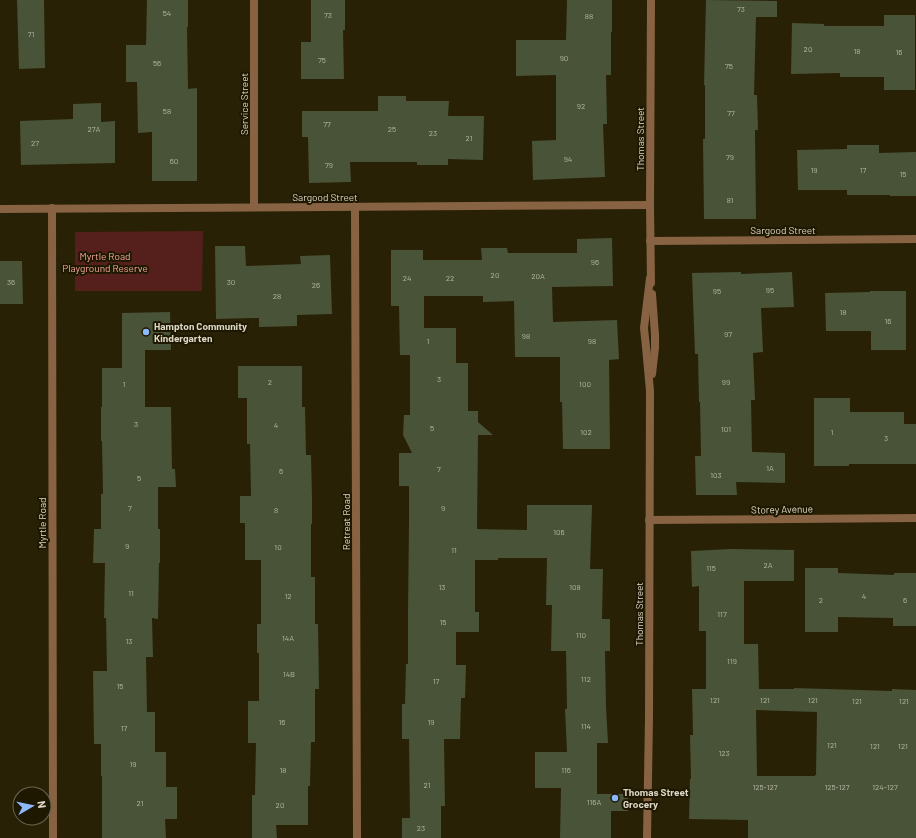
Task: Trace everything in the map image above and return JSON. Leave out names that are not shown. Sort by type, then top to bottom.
[{"type":"street","name":"Service Street","points":[[254,0],[254,207]]},
{"type":"street","name":"Thomas Street","points":[[647,838],[650,391],[655,348],[650,278],[651,0]]},
{"type":"street","name":"Sargood Street","points":[[0,209],[650,205]]},
{"type":"street","name":"Retreat Road","points":[[355,206],[357,838]]},
{"type":"street","name":"Myrtle Road","points":[[52,208],[53,838]]},
{"type":"street","name":"Sargood Street","points":[[650,241],[916,239]]},
{"type":"street","name":"Storey Avenue","points":[[649,520],[916,518]]},
{"type":"green space","name":"Myrtle Road Playground Reserve","points":[[203,231],[202,291],[75,291],[75,232]]},
{"type":"building","points":[[17,0],[44,0],[45,68],[19,69]]},
{"type":"building","points":[[147,0],[188,0],[188,89],[197,88],[197,181],[152,181],[152,132],[138,133],[137,82],[126,82],[126,45],[146,45]]},
{"type":"building","points":[[311,0],[345,0],[345,30],[343,30],[344,79],[301,79],[301,42],[311,42]]},
{"type":"building","points":[[567,0],[612,0],[611,75],[606,75],[607,124],[603,124],[605,177],[533,180],[532,141],[556,140],[556,75],[516,76],[516,40],[566,40]]},
{"type":"building","points":[[706,0],[777,1],[777,17],[756,17],[754,95],[757,95],[758,130],[755,130],[756,219],[704,219],[703,139],[705,139],[704,85]]},
{"type":"building","points":[[884,15],[915,15],[915,90],[884,90],[884,77],[840,77],[840,73],[791,74],[792,23],[824,24],[824,26],[884,26]]},
{"type":"building","points":[[378,96],[406,96],[406,101],[449,101],[448,116],[484,116],[483,160],[448,159],[448,165],[417,165],[417,162],[350,162],[351,182],[309,183],[308,137],[302,137],[302,111],[378,111]]},
{"type":"building","points":[[101,103],[101,122],[115,121],[115,163],[21,165],[20,121],[73,119],[73,104]]},
{"type":"building","points":[[847,145],[879,145],[879,153],[916,152],[916,196],[847,195],[847,190],[798,190],[797,150],[847,149]]},
{"type":"building","points":[[612,238],[613,286],[552,287],[553,322],[617,320],[619,359],[609,360],[610,449],[563,449],[562,402],[560,402],[560,357],[515,357],[514,301],[483,302],[483,296],[424,296],[424,328],[456,328],[456,363],[468,363],[468,411],[478,411],[478,422],[493,435],[478,435],[477,529],[527,530],[527,505],[592,505],[590,569],[603,569],[602,619],[610,619],[610,651],[605,651],[608,743],[597,743],[597,794],[628,794],[628,811],[611,811],[611,838],[560,838],[561,788],[535,788],[535,752],[567,752],[565,709],[567,709],[566,651],[551,651],[552,605],[546,605],[547,558],[498,558],[498,560],[475,560],[475,612],[479,612],[479,632],[456,632],[456,665],[466,665],[465,698],[461,698],[460,739],[444,739],[445,806],[441,806],[441,838],[402,838],[402,818],[410,818],[409,739],[402,739],[402,704],[405,704],[406,664],[408,664],[409,486],[399,486],[399,453],[412,453],[403,435],[404,415],[410,415],[410,355],[400,355],[399,306],[391,306],[391,250],[423,250],[423,260],[482,260],[481,248],[507,248],[508,253],[577,253],[577,239]]},
{"type":"building","points":[[215,246],[245,246],[246,266],[301,264],[300,256],[330,255],[332,314],[297,315],[297,326],[259,327],[259,318],[216,319]]},
{"type":"building","points":[[0,261],[22,261],[23,304],[0,304]]},
{"type":"building","points":[[741,272],[741,274],[792,272],[794,307],[761,308],[763,352],[753,353],[755,400],[751,400],[752,452],[785,453],[785,483],[736,482],[737,495],[696,495],[695,456],[701,456],[698,354],[695,354],[692,273]]},
{"type":"building","points":[[906,291],[906,350],[871,350],[871,331],[826,331],[825,293]]},
{"type":"building","points":[[170,312],[171,350],[145,350],[145,407],[171,407],[172,469],[175,469],[176,487],[158,487],[160,563],[158,619],[152,618],[153,657],[146,657],[147,712],[155,712],[155,752],[166,752],[166,787],[177,787],[177,819],[165,819],[166,838],[102,838],[101,744],[94,744],[93,671],[107,671],[106,618],[104,618],[105,563],[93,563],[94,529],[101,529],[101,494],[103,494],[101,441],[102,368],[122,368],[122,313]]},
{"type":"building","points":[[238,366],[302,366],[302,407],[305,407],[306,455],[311,455],[311,577],[315,577],[315,624],[318,624],[319,689],[315,689],[315,742],[311,742],[310,786],[308,786],[308,825],[276,825],[277,838],[252,838],[252,795],[255,795],[256,743],[248,743],[248,701],[259,701],[259,653],[257,653],[257,624],[261,624],[261,560],[245,560],[245,523],[240,523],[240,496],[251,496],[250,444],[247,444],[247,398],[238,398]]},
{"type":"building","points":[[814,398],[850,398],[850,412],[904,412],[904,424],[916,424],[916,464],[849,464],[849,466],[814,466]]},
{"type":"building","points":[[731,549],[794,550],[794,581],[744,581],[744,644],[758,644],[759,689],[794,688],[892,691],[892,689],[916,690],[916,838],[748,838],[748,820],[689,819],[691,779],[690,735],[693,735],[692,689],[706,689],[706,631],[699,631],[699,586],[692,587],[691,551]],"holes":[[[756,710],[817,712],[816,775],[757,776]]]},
{"type":"building","points":[[805,568],[838,568],[838,573],[894,575],[894,573],[916,573],[916,626],[893,626],[893,618],[838,617],[838,632],[805,632]]},
{"type":"place","name":"Hampton Community Kindergarten","points":[[146,332]]},
{"type":"place","name":"Thomas Street Grocery","points":[[615,798]]}]
